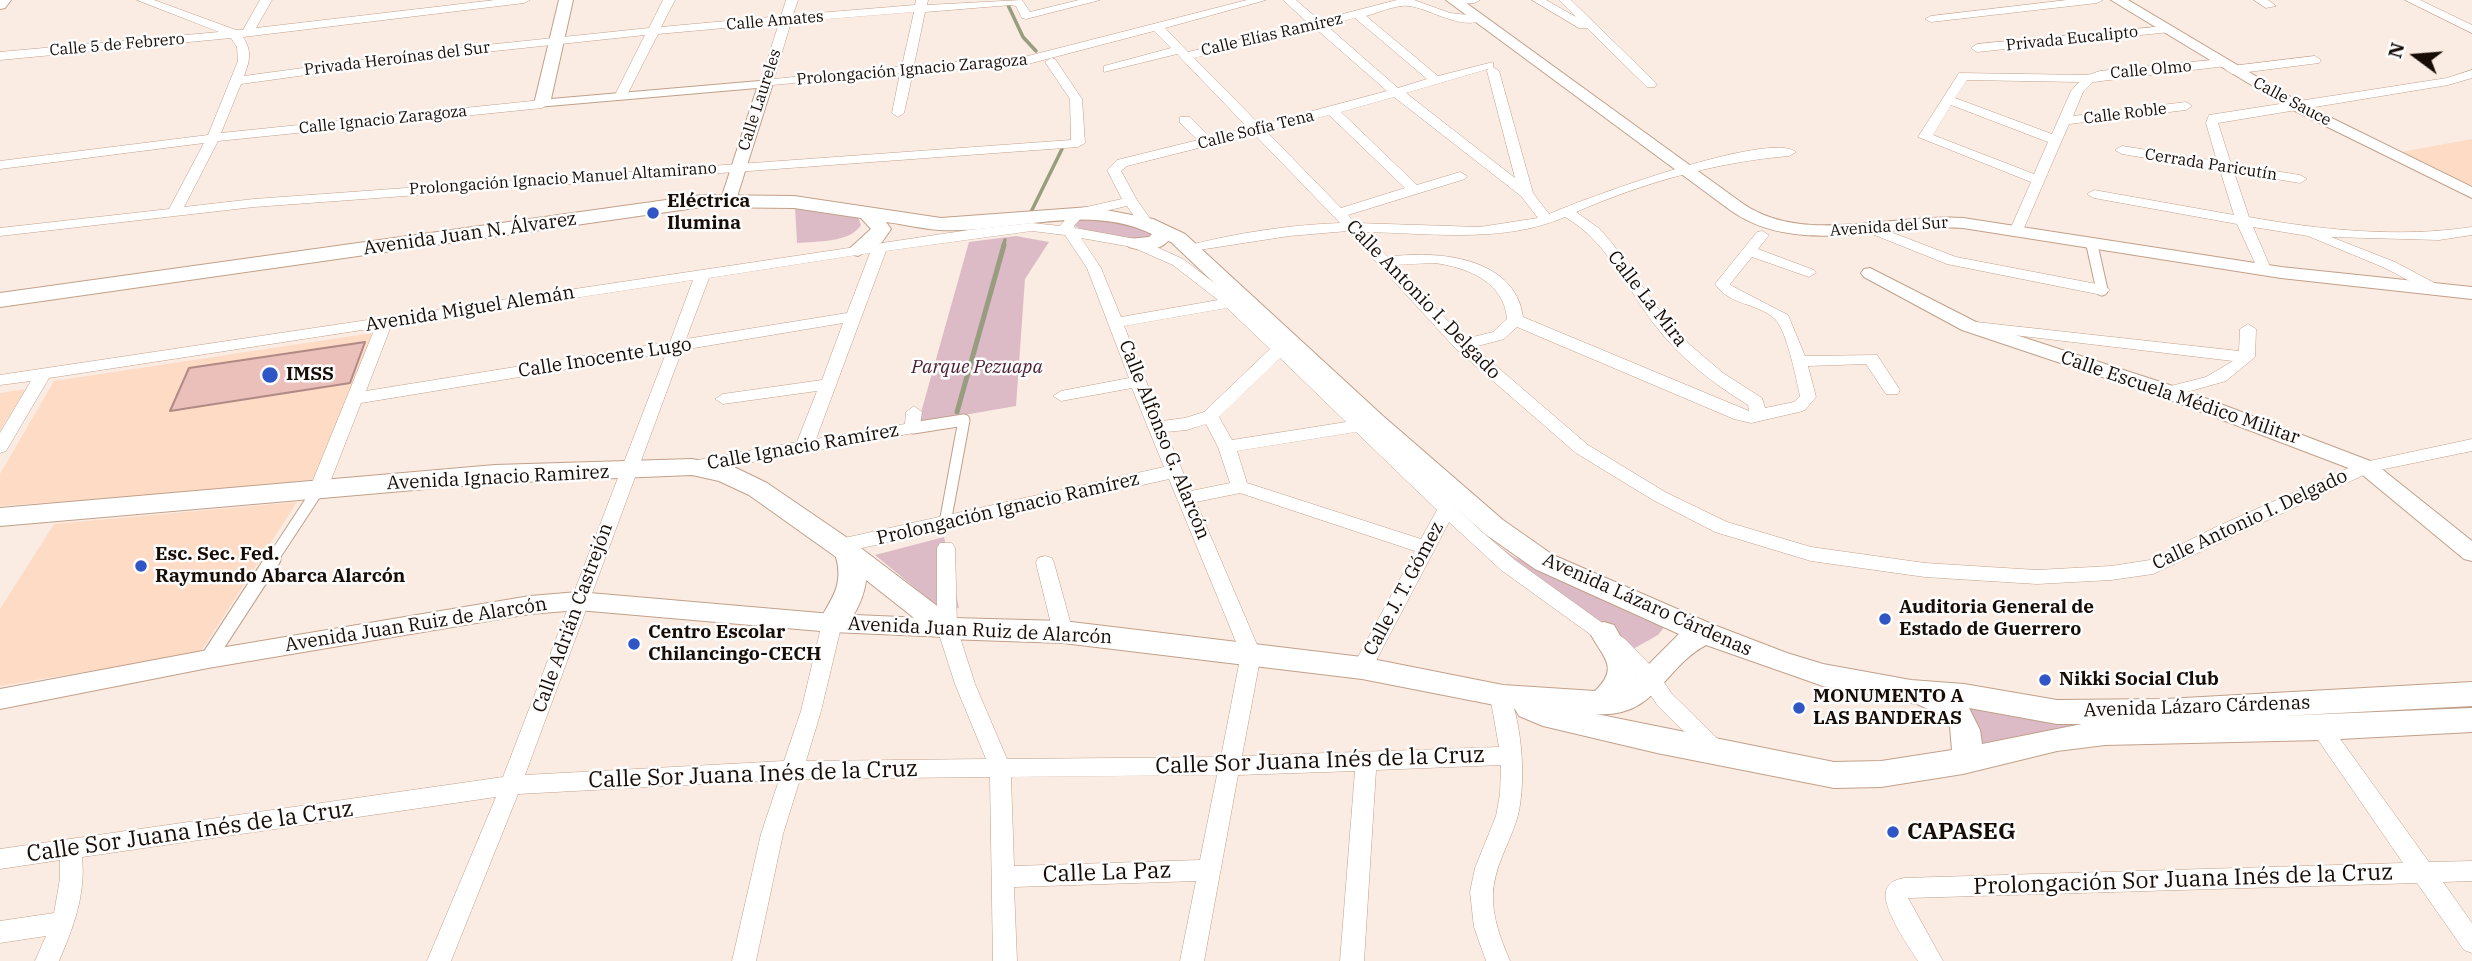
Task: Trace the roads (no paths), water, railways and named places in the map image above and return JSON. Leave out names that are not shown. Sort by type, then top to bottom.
[{"type":"main road","name":"Avenida Juan N. Álvarez","points":[[0,300],[729,200],[794,202],[867,213],[941,231]]},
{"type":"main road","points":[[858,250],[875,238],[881,229],[867,213]]},
{"type":"main road","name":"Avenida Lázaro Cárdenas","points":[[941,231],[1074,222],[1148,232],[1191,249],[1239,302],[1494,527],[1544,562],[1704,633],[1781,663],[1823,675],[1911,692],[1964,696],[2057,712],[2166,710],[2472,694]]},
{"type":"main road","name":"Avenida Ignacio Ramirez","points":[[0,517],[495,474],[692,467],[724,473],[758,489],[947,628]]},
{"type":"main road","points":[[832,623],[846,603],[855,573],[844,550]]},
{"type":"main road","name":"Avenida Juan Ruiz de Alarcón","points":[[947,628],[1063,632],[1251,654],[1362,668],[1501,697]]},
{"type":"main road","points":[[1601,703],[1619,687],[1623,673],[1621,657],[1604,633]]},
{"type":"main road","points":[[1501,697],[1601,703],[1626,700],[1640,691],[1684,644],[1704,633]]},
{"type":"main road","points":[[1911,692],[1937,698],[1950,706],[1960,719],[1969,741],[1963,761]]},
{"type":"main road","name":"Avenida Lázaro Cárdenas","points":[[1501,697],[1543,714],[1657,741],[1834,775],[1881,774],[1963,761],[2057,739],[2105,733],[2321,728],[2472,720]]},
{"type":"street","points":[[143,0],[241,33]]},
{"type":"street","points":[[174,212],[213,138],[244,61],[241,33],[266,0]]},
{"type":"street","points":[[426,12],[432,0]]},
{"type":"street","name":"Calle 5 de Febrero","points":[[0,56],[241,33],[524,0]]},
{"type":"street","points":[[542,104],[566,0]]},
{"type":"street","points":[[621,95],[669,0]]},
{"type":"street","name":"Calle Laureles","points":[[729,200],[792,0]]},
{"type":"street","name":"Calle Amates","points":[[558,41],[786,20],[921,4],[1011,1],[1020,3],[1026,16],[1094,0]]},
{"type":"street","name":"Prolongación Ignacio Zaragoza","points":[[766,83],[1024,61],[1260,0]]},
{"type":"street","points":[[1289,0],[1396,92],[1526,193],[1547,221]]},
{"type":"street","points":[[1538,0],[1604,39]]},
{"type":"street","points":[[1566,0],[1651,83]]},
{"type":"street","points":[[1931,19],[2097,0]]},
{"type":"street","name":"Calle Sauce","points":[[2118,0],[2296,106],[2472,193]]},
{"type":"street","points":[[2412,0],[2472,29]]},
{"type":"street","points":[[1405,1],[1448,16],[1477,19]]},
{"type":"street","name":"Calle Elías Ramírez","points":[[1108,69],[1358,15],[1405,1]]},
{"type":"street","name":"Avenida del Sur","points":[[1461,1],[1477,19],[1756,219],[1786,229],[1818,232],[1961,223],[2265,271],[2472,293]]},
{"type":"street","points":[[898,113],[921,4]]},
{"type":"street","points":[[1358,15],[1437,81]]},
{"type":"street","name":"Calle Antonio I. Delgado","points":[[1158,28],[1462,345],[1581,449],[1660,496],[1721,527],[1811,554],[1925,570],[2037,578],[2111,573],[2153,567],[2221,532],[2366,467],[2472,445]]},
{"type":"street","name":"Privada Eucalipto","points":[[1977,48],[2166,30]]},
{"type":"street","name":"Privada Heroínas del Sur","points":[[236,81],[392,58],[558,41]]},
{"type":"street","name":"Calle Olmo","points":[[2016,232],[2077,92],[2089,79],[2100,75],[2315,60]]},
{"type":"street","name":"Prolongación Ignacio Manuel Altamirano","points":[[0,232],[254,203],[738,165],[1078,143],[1076,99],[1051,62]]},
{"type":"street","name":"Calle Sofía Tena","points":[[1130,201],[1114,170],[1115,167],[1491,68],[1526,193]]},
{"type":"street","points":[[2265,271],[2242,219],[2213,123],[2214,118],[2448,81],[2472,74]]},
{"type":"street","points":[[2039,180],[1925,137],[1963,76],[2089,79]]},
{"type":"street","name":"Calle Ignacio Zaragoza","points":[[0,165],[213,138],[621,95],[766,83]]},
{"type":"street","points":[[1948,100],[2056,140]]},
{"type":"street","name":"Calle Roble","points":[[2064,121],[2186,106]]},
{"type":"street","points":[[1332,111],[1415,190]]},
{"type":"street","points":[[1185,120],[1208,142]]},
{"type":"street","name":"Cerrada Paricutín","points":[[2122,150],[2300,178]]},
{"type":"street","points":[[1191,249],[1281,230],[1352,228],[1455,232],[1524,226],[1547,221],[1565,211],[1689,171],[1753,155],[1789,152]]},
{"type":"street","points":[[1338,214],[1460,176]]},
{"type":"street","points":[[2094,194],[2306,232],[2439,236],[2472,231]]},
{"type":"street","points":[[1074,222],[1130,201],[1148,232]]},
{"type":"street","name":"Calle La Mira","points":[[1565,211],[1593,229],[1682,347],[1718,381],[1756,402],[1758,414]]},
{"type":"street","name":"Calle Alfonso G. Alarcón","points":[[1074,222],[1251,654]]},
{"type":"street","points":[[1867,227],[1952,261],[2102,290],[2092,245]]},
{"type":"street","name":"Avenida Miguel Alemán","points":[[0,380],[880,247],[941,231]]},
{"type":"street","name":"Avenida Lázaro Cárdenas","points":[[1148,232],[1178,262],[1239,302],[1279,351],[1446,510],[1508,565],[1619,645],[1650,678],[1665,700],[1717,751]]},
{"type":"street","points":[[2306,232],[2390,265],[2439,291]]},
{"type":"street","points":[[1515,320],[1740,415],[1751,417],[1799,406],[1808,397],[1784,319],[1769,309],[1730,292],[1722,284],[1762,235]]},
{"type":"street","points":[[805,445],[880,247]]},
{"type":"street","points":[[1749,251],[1809,273]]},
{"type":"street","points":[[1384,262],[1422,257],[1449,260],[1478,269],[1499,283],[1516,309],[1515,320],[1497,336],[1462,345]]},
{"type":"street","name":"Calle Adrián Castrejón","points":[[439,961],[511,785],[703,274]]},
{"type":"street","name":"Calle Escuela Médico Militar","points":[[1870,274],[1969,326],[2169,391],[2366,467],[2472,553]]},
{"type":"street","points":[[1117,322],[1239,302]]},
{"type":"street","name":"Calle Inocente Lugo","points":[[357,398],[853,317]]},
{"type":"street","points":[[208,659],[318,490],[357,398],[385,322]]},
{"type":"street","points":[[1969,326],[2248,357]]},
{"type":"street","points":[[2169,391],[2217,381],[2233,371],[2248,357],[2248,329]]},
{"type":"street","points":[[1156,427],[1187,424],[1210,416],[1279,351]]},
{"type":"street","points":[[1798,362],[1871,359],[1892,390]]},
{"type":"street","points":[[0,447],[43,374]]},
{"type":"street","points":[[1061,396],[1139,381]]},
{"type":"street","points":[[723,399],[828,383]]},
{"type":"street","points":[[1210,416],[1227,447],[1240,487]]},
{"type":"street","points":[[914,420],[964,420],[945,523]]},
{"type":"street","name":"Calle Ignacio Ramírez","points":[[692,467],[914,420]]},
{"type":"street","points":[[1227,447],[1357,426]]},
{"type":"street","name":"Prolongación Ignacio Ramírez","points":[[844,550],[945,523],[1176,471]]},
{"type":"street","points":[[1187,498],[1240,487],[1427,548]]},
{"type":"street","name":"Calle J. T. Gómez","points":[[1362,668],[1446,510]]},
{"type":"street","points":[[946,548],[947,628],[965,684],[1000,768],[1005,877],[1005,961]]},
{"type":"street","points":[[1045,563],[1063,632]]},
{"type":"street","name":"Avenida Juan Ruiz de Alarcón","points":[[0,699],[208,659],[530,605],[578,601],[832,623],[947,628]]},
{"type":"street","points":[[744,961],[772,834],[811,711],[832,623]]},
{"type":"street","points":[[1192,961],[1227,765],[1251,654]]},
{"type":"street","points":[[1498,961],[1487,936],[1479,898],[1486,869],[1500,839],[1510,806],[1511,756],[1501,697]]},
{"type":"street","points":[[2321,728],[2472,942]]},
{"type":"street","name":"Calle Sor Juana Inés de la Cruz","points":[[0,859],[511,785],[792,770],[1227,765],[1511,756]]},
{"type":"street","points":[[1352,961],[1366,761]]},
{"type":"street","points":[[47,961],[64,922],[73,870],[70,850]]},
{"type":"street","name":"Calle La Paz","points":[[1005,877],[1208,870]]},
{"type":"street","name":"Prolongación Sor Juana Inés de la Cruz","points":[[1931,961],[1898,906],[1896,893],[1904,888],[2472,871]]},
{"type":"street","points":[[0,932],[64,922]]},
{"type":"waterway","points":[[1008,5],[1023,37],[1036,51]]},
{"type":"waterway","points":[[1031,212],[1062,149]]},
{"type":"waterway","points":[[1003,246],[1005,240]]},
{"type":"waterway","points":[[957,412],[1004,245]]},
{"type":"place","name":"Eléctrica Ilumina","points":[[653,213]]},
{"type":"place","name":"IMSS","points":[[270,375]]},
{"type":"place","name":"Esc. Sec. Fed. Raymundo Abarca Alarcón","points":[[141,566]]},
{"type":"place","name":"Auditoria General de Estado de Guerrero","points":[[1885,619]]},
{"type":"place","name":"Centro Escolar Chilancingo-CECH","points":[[634,644]]},
{"type":"place","name":"Nikki Social Club","points":[[2045,680]]},
{"type":"place","name":"MONUMENTO A LAS BANDERAS","points":[[1799,708]]},
{"type":"place","name":"CAPASEG","points":[[1893,832]]},
{"type":"park label","name":"Parque Pezuapa","points":[[977,368]]}]
